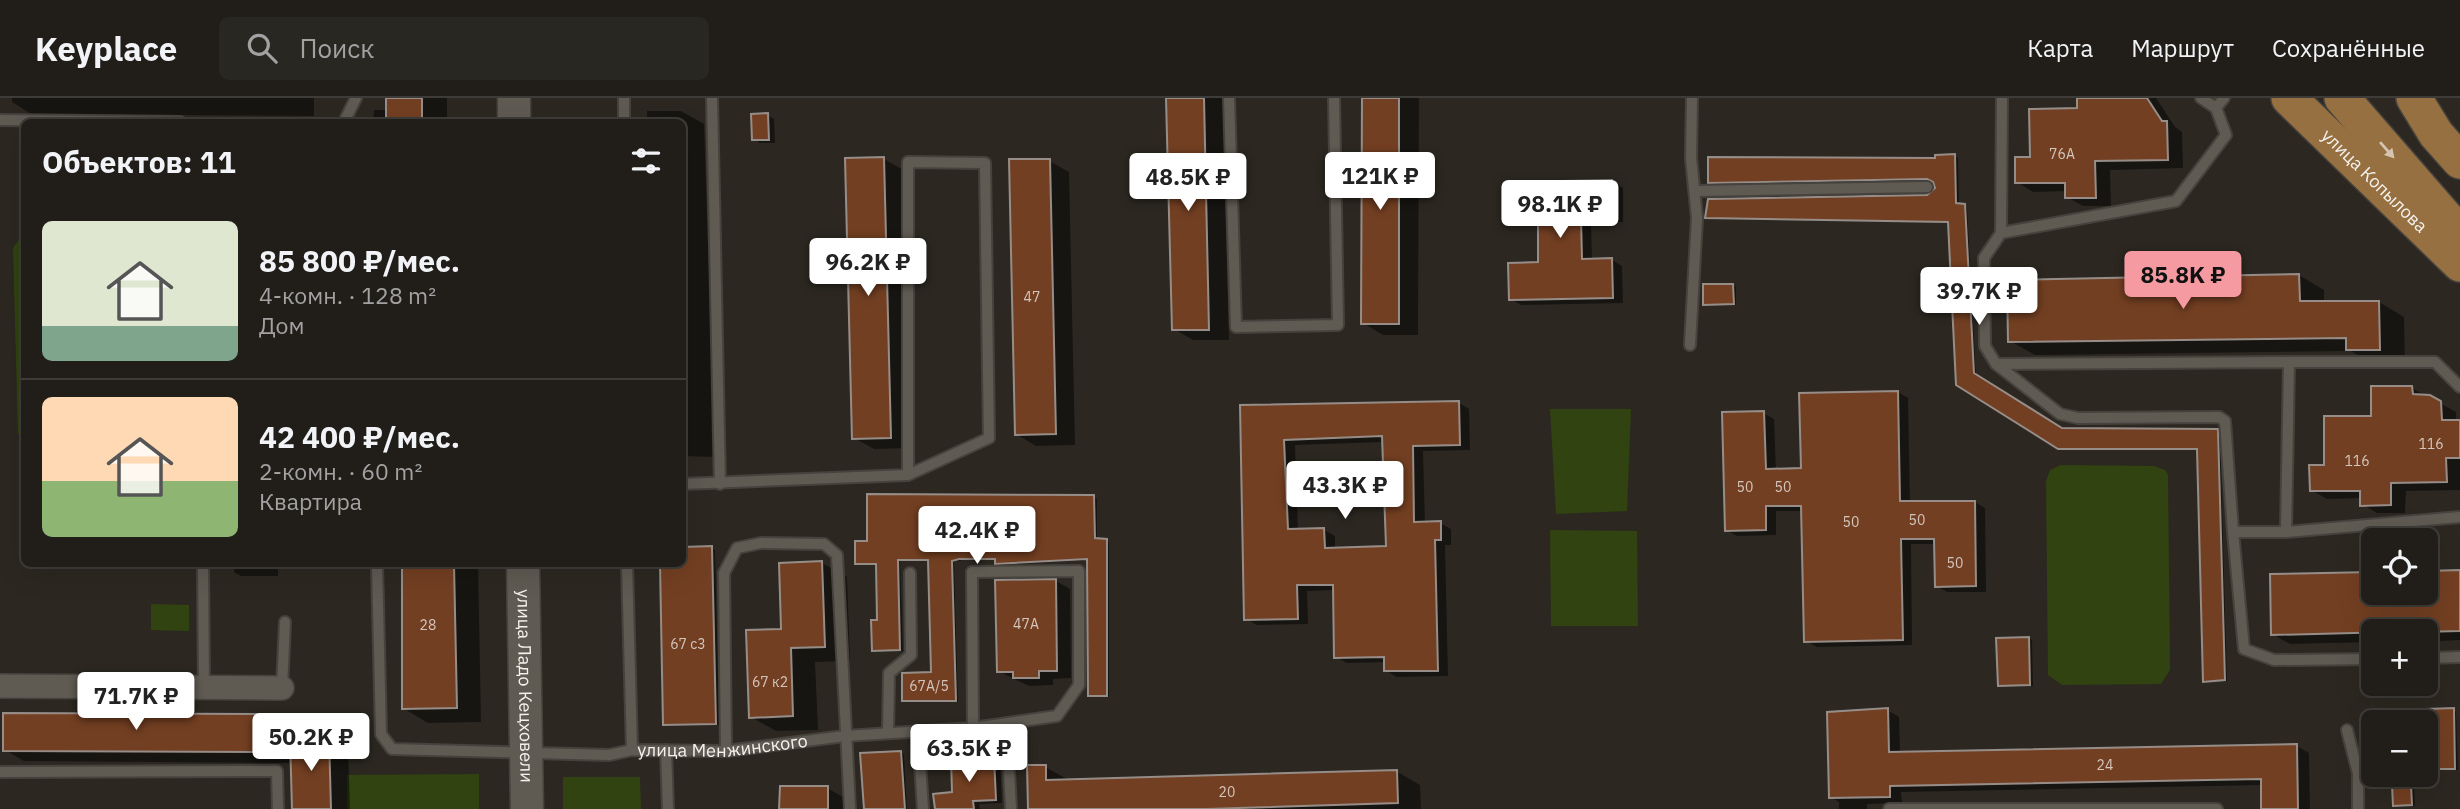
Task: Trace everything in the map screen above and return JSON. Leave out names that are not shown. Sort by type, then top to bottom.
[{"type":"main road","points":[[514,98],[514,119]]},
{"type":"main road","name":"улица Копылова","points":[[2289,98],[2460,264]]},
{"type":"main road","points":[[2342,98],[2460,234]]},
{"type":"main road","points":[[2414,98],[2436,134],[2460,161]]},
{"type":"main road","name":"улица Ладо Кецховели","points":[[523,567],[527,809]]},
{"type":"street","points":[[0,686],[282,688]]},
{"type":"lane","points":[[346,119],[356,98]]},
{"type":"lane","points":[[624,98],[624,119]]},
{"type":"lane","points":[[712,98],[720,484]]},
{"type":"lane","points":[[1229,98],[1236,327],[1338,326],[1334,98]]},
{"type":"lane","points":[[1690,345],[1697,191],[1691,158],[1692,98]]},
{"type":"lane","points":[[2002,98],[2001,233],[1984,258],[1985,346],[1996,364],[2060,414],[2078,418],[2219,417],[2225,421],[2244,649],[2274,660],[2361,659]]},
{"type":"lane","points":[[2001,233],[2176,201],[2227,135],[2216,108],[2201,98]]},
{"type":"lane","points":[[2216,108],[2224,98]]},
{"type":"lane","points":[[0,120],[21,120]]},
{"type":"lane","points":[[686,484],[908,475],[989,438],[985,163],[908,162],[908,475]]},
{"type":"lane","points":[[1697,191],[1927,187]]},
{"type":"lane","points":[[2286,532],[2289,362]]},
{"type":"lane","points":[[1996,364],[2435,362],[2460,387]]},
{"type":"lane","points":[[2233,531],[2286,532],[2460,517]]},
{"type":"lane","points":[[726,751],[724,573],[737,548],[761,543],[824,544],[837,555],[850,809]]},
{"type":"lane","points":[[203,567],[204,688]]},
{"type":"lane","name":"улица Менжинского","points":[[377,567],[382,734],[392,749],[609,755],[632,750],[726,751],[845,736],[973,728],[1057,716],[1079,685],[1079,571],[972,572],[973,728]]},
{"type":"lane","points":[[627,567],[632,750]]},
{"type":"lane","points":[[888,733],[889,673],[911,655],[910,573]]},
{"type":"lane","points":[[282,688],[285,622]]},
{"type":"lane","points":[[2438,658],[2460,657]]},
{"type":"lane","points":[[2347,730],[2358,773],[2358,809]]},
{"type":"lane","points":[[918,731],[923,809]]},
{"type":"lane","points":[[666,750],[668,809]]},
{"type":"lane","points":[[0,772],[277,771],[278,809]]},
{"type":"lane","points":[[1009,772],[1012,809]]},
{"type":"lane","points":[[1889,809],[2217,809]]},
{"type":"green space","points":[[21,237],[21,438],[18,433],[13,248]]},
{"type":"green space","points":[[1550,409],[1631,409],[1627,511],[1556,514]]},
{"type":"green space","points":[[2061,465],[2154,466],[2165,470],[2168,475],[2170,670],[2161,684],[2062,685],[2048,675],[2046,481],[2050,470]]},
{"type":"green space","points":[[1550,530],[1637,531],[1638,626],[1551,626]]},
{"type":"green space","points":[[151,604],[189,605],[189,631],[151,630]]},
{"type":"green space","points":[[479,774],[479,809],[347,809],[347,775]]},
{"type":"green space","points":[[563,777],[640,777],[641,809],[563,809]]},
{"type":"building","points":[[386,98],[422,98],[422,119],[386,119]]},
{"type":"building","points":[[1166,98],[1204,98],[1209,330],[1172,330]]},
{"type":"building","points":[[1362,98],[1399,98],[1399,324],[1361,324]]},
{"type":"building","points":[[2077,98],[2147,98],[2162,121],[2167,121],[2168,160],[2095,161],[2096,198],[2065,198],[2065,183],[2015,183],[2015,157],[2030,157],[2029,109],[2077,108]]},
{"type":"building","points":[[768,113],[769,140],[752,140],[751,114]]},
{"type":"building","points":[[1955,154],[1956,203],[1965,204],[1974,373],[2062,428],[2218,429],[2225,680],[2203,682],[2197,449],[2058,449],[1956,385],[1948,222],[1705,218],[1708,199],[1927,195],[1935,188],[1933,182],[1927,179],[1708,183],[1708,157],[1935,158],[1935,155]]},
{"type":"building","points":[[884,157],[891,438],[852,439],[845,158]]},
{"type":"building","points":[[1009,159],[1050,159],[1056,434],[1015,435]]},
{"type":"building","points":[[1612,180],[1613,217],[1581,218],[1582,259],[1612,258],[1613,298],[1509,300],[1508,263],[1538,262],[1538,219],[1508,219],[1507,182]]},
{"type":"building","points":[[2299,274],[2300,301],[2379,301],[2380,350],[2346,350],[2346,338],[2008,342],[2007,280]]},
{"type":"building","points":[[1703,284],[1733,284],[1734,304],[1703,305]]},
{"type":"building","points":[[2371,386],[2412,386],[2413,394],[2430,395],[2441,401],[2442,420],[2460,420],[2460,458],[2446,458],[2447,482],[2391,483],[2391,505],[2360,506],[2360,491],[2310,491],[2309,465],[2324,465],[2324,416],[2371,416]]},
{"type":"building","points":[[1898,391],[1900,501],[1975,501],[1976,586],[1935,587],[1934,539],[1901,539],[1903,640],[1804,642],[1801,506],[1766,506],[1766,530],[1725,531],[1722,412],[1764,411],[1766,469],[1801,468],[1799,393]]},
{"type":"building","points":[[1459,401],[1460,445],[1413,446],[1414,522],[1441,521],[1441,540],[1435,540],[1438,671],[1384,671],[1384,657],[1334,658],[1333,585],[1297,585],[1298,619],[1244,620],[1240,405]],"holes":[[[1382,436],[1386,546],[1325,548],[1324,528],[1288,529],[1284,440]]]},
{"type":"building","points":[[867,494],[1094,495],[1095,538],[1107,539],[1107,696],[1088,696],[1087,559],[995,564],[995,559],[959,559],[952,561],[956,701],[902,701],[902,673],[931,672],[928,560],[898,560],[900,650],[872,651],[871,620],[877,620],[876,564],[855,564],[855,541],[867,541]]},
{"type":"building","points":[[712,546],[716,724],[663,725],[660,567],[686,567],[686,547]]},
{"type":"building","points":[[822,561],[825,647],[791,648],[793,716],[749,718],[746,630],[781,629],[779,563]]},
{"type":"building","points":[[402,567],[454,567],[457,708],[402,709]]},
{"type":"building","points":[[2460,570],[2460,631],[2438,632],[2438,619],[2361,619],[2361,633],[2271,635],[2270,574],[2361,572],[2361,605],[2438,605],[2438,571]]},
{"type":"building","points":[[1056,579],[1057,671],[1039,671],[1039,678],[1013,678],[1013,672],[997,672],[995,580]]},
{"type":"building","points":[[2029,637],[2030,685],[1998,686],[1996,638]]},
{"type":"building","points":[[1888,708],[1889,752],[2297,744],[2298,809],[2261,809],[2261,779],[1890,786],[1890,797],[1829,798],[1827,712]]},
{"type":"building","points":[[2454,708],[2455,769],[2438,769],[2438,710],[2426,709]]},
{"type":"building","points":[[3,713],[270,714],[269,752],[3,751]]},
{"type":"building","points":[[329,737],[331,809],[292,809],[290,738]]},
{"type":"building","points":[[901,751],[905,809],[864,809],[860,753]]},
{"type":"building","points":[[994,756],[996,800],[973,801],[974,809],[935,809],[933,794],[952,792],[951,758]]},
{"type":"building","points":[[1027,765],[1046,765],[1046,780],[1397,770],[1398,803],[1207,809],[1028,809]]},
{"type":"building","points":[[780,786],[828,786],[828,809],[779,809]]},
{"type":"building","points":[[2392,787],[2411,787],[2412,805],[2393,806]]}]
